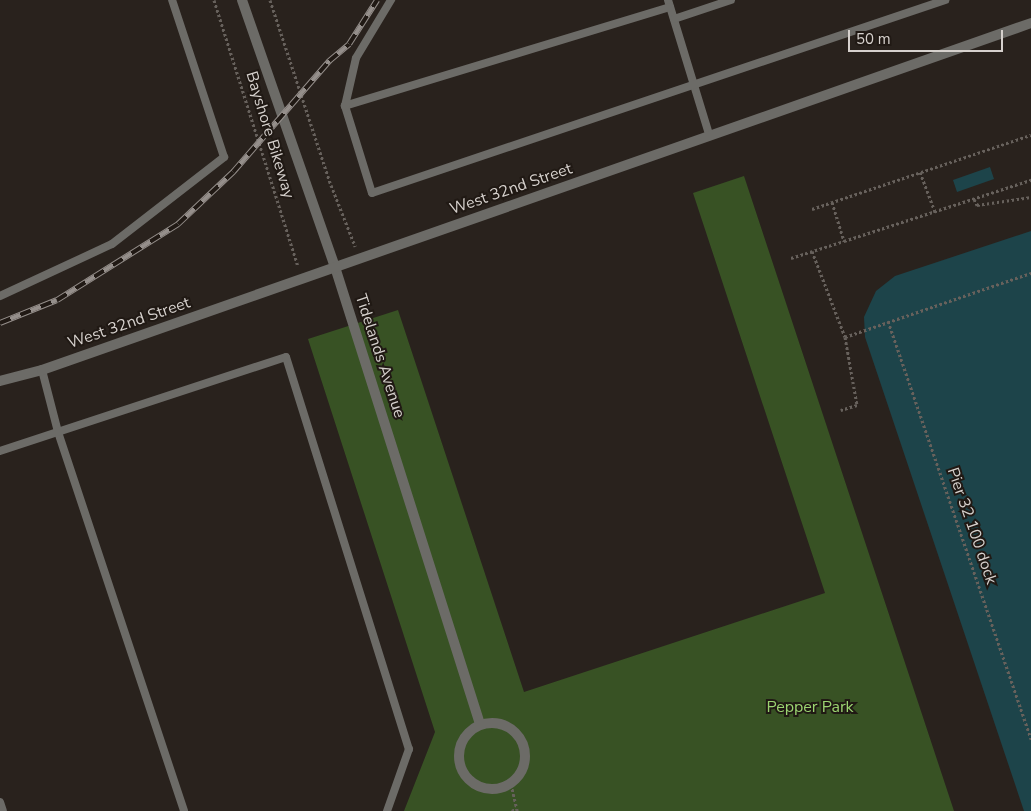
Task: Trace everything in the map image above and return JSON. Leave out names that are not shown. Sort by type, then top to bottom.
[{"type":"street","name":"Tidelands Avenue","points":[[242,0],[335,266],[480,725]]},
{"type":"street","name":"West 32nd Street","points":[[0,381],[42,370],[709,134],[1031,23]]},
{"type":"street","points":[[499,724],[509,728],[524,746],[527,764],[511,784],[493,789],[479,787],[464,775],[460,765],[461,745],[466,735],[480,725],[499,724]]},
{"type":"lane","points":[[0,296],[112,244],[224,157],[172,0]]},
{"type":"lane","points":[[391,0],[356,58],[345,106],[372,193],[945,0]]},
{"type":"lane","points":[[674,19],[731,0]]},
{"type":"lane","points":[[345,106],[669,4],[709,134]]},
{"type":"lane","points":[[0,451],[286,357],[409,749],[386,811]]},
{"type":"lane","points":[[42,370],[58,432],[184,811]]},
{"type":"lane","points":[[0,802],[3,811]]},
{"type":"path","name":"Bayshore Bikeway","points":[[214,0],[302,278]]},
{"type":"path","points":[[270,0],[331,185],[360,258]]},
{"type":"path","points":[[812,208],[1031,135]]},
{"type":"path","points":[[920,172],[935,212]]},
{"type":"path","points":[[792,258],[1031,180]]},
{"type":"path","points":[[974,199],[977,205],[1031,197]]},
{"type":"path","points":[[832,202],[844,241]]},
{"type":"path","points":[[812,251],[845,336],[857,404],[841,410]]},
{"type":"path","points":[[845,336],[1031,273]]},
{"type":"path","name":"Pier 32 100 dock","points":[[888,321],[1031,739]]},
{"type":"path","points":[[511,784],[516,809],[512,811]]},
{"type":"green space","name":"Pepper Park","points":[[744,176],[954,811],[404,811],[435,732],[308,339],[398,310],[524,692],[825,593],[693,193]]},
{"type":"water","points":[[990,167],[994,179],[957,192],[953,180]]},
{"type":"water","points":[[1031,231],[1031,811],[1024,811],[865,337],[864,317],[876,291],[895,276]]},
{"type":"railway","points":[[0,323],[57,300],[178,224],[233,172],[329,61],[349,44],[377,0]]}]
